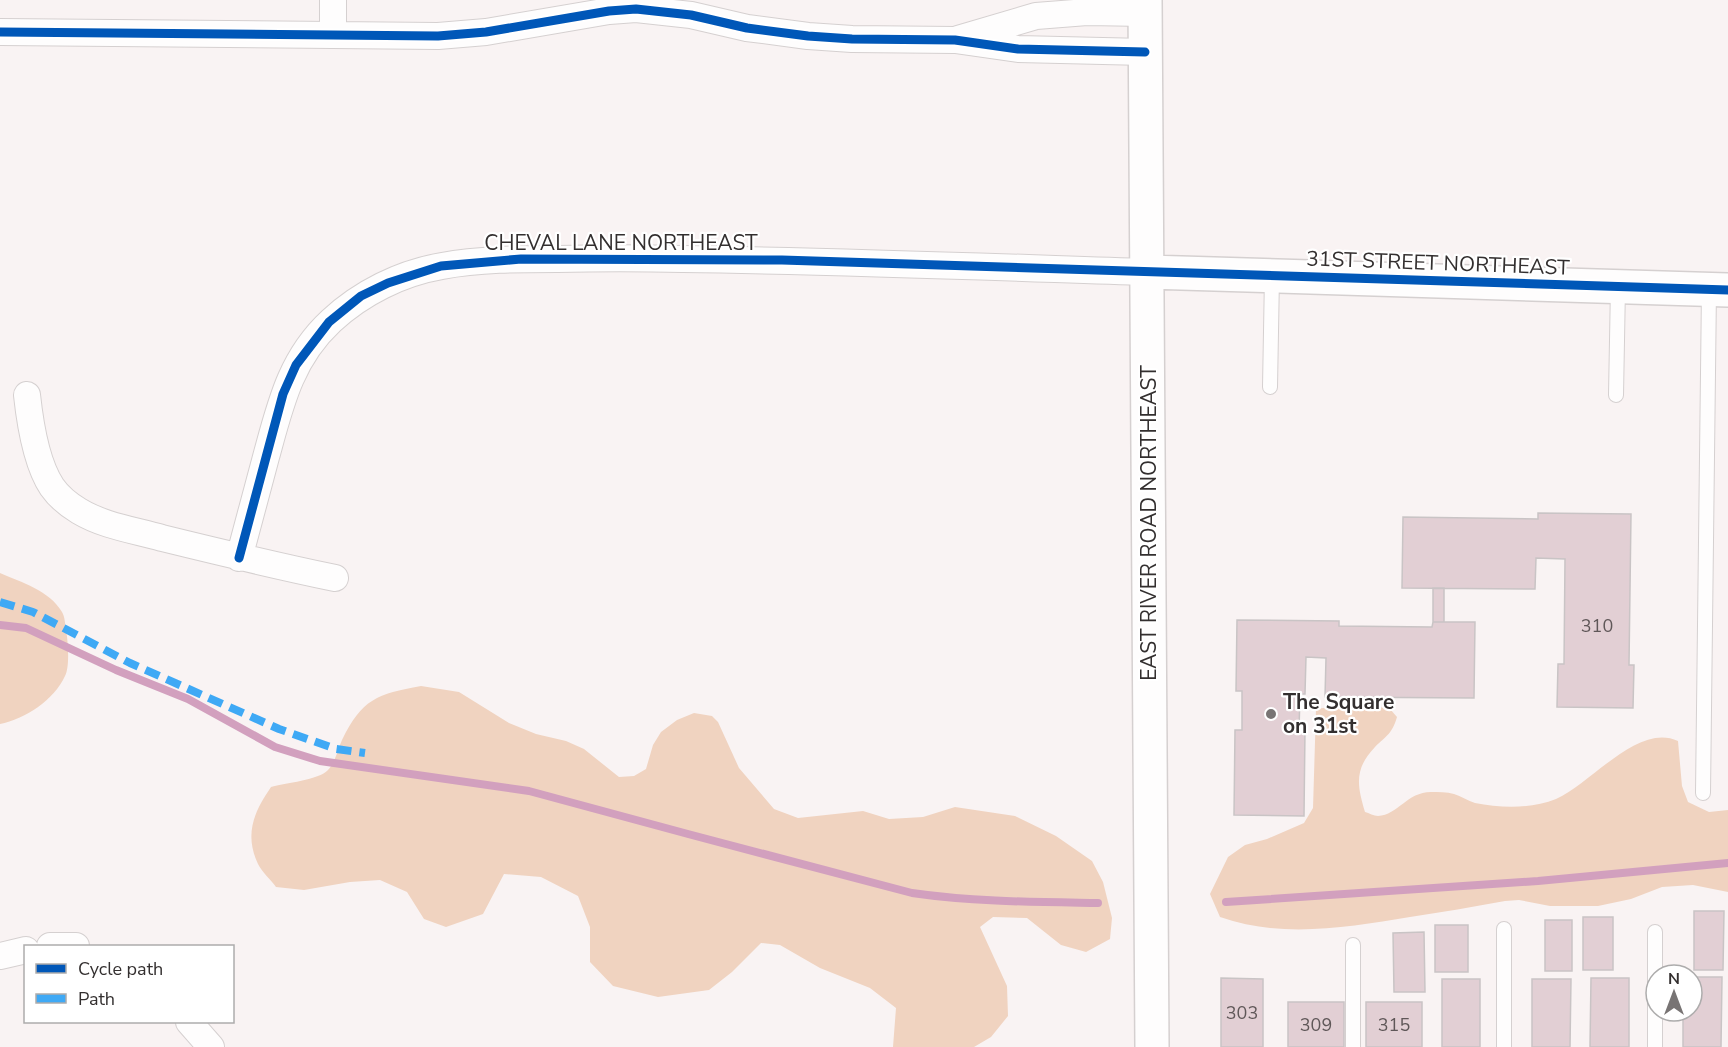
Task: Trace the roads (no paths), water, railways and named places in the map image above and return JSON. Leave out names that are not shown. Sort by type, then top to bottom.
[{"type":"street","points":[[333,0],[333,35]]},
{"type":"street","points":[[954,40],[1036,16],[1145,7]]},
{"type":"street","name":"EAST RIVER ROAD NORTHEAST","points":[[1145,7],[1152,1047]]},
{"type":"street","points":[[0,32],[464,34],[609,11],[636,9],[690,15],[747,28],[808,36],[954,40],[1018,49],[1146,52]]},
{"type":"street","name":"CHEVAL LANE NORTHEAST","points":[[240,558],[283,394],[296,365],[329,322],[361,296],[415,273],[470,262],[626,258],[782,260],[1148,272]]},
{"type":"street","name":"31ST STREET NORTHEAST","points":[[1148,272],[1719,290]]},
{"type":"street","points":[[27,395],[31,425],[44,470],[52,487],[80,512],[104,522],[240,558],[335,578]]},
{"type":"street","points":[[0,956],[24,950]]},
{"type":"street","points":[[190,1023],[211,1047]]},
{"type":"lane","points":[[1270,387],[1272,276]]},
{"type":"lane","points":[[1616,395],[1618,286]]},
{"type":"lane","points":[[1703,793],[1719,290]]},
{"type":"lane","points":[[1504,929],[1504,1047]]},
{"type":"lane","points":[[1655,932],[1655,1047]]},
{"type":"lane","points":[[1353,945],[1353,1047]]},
{"type":"waterway","points":[[0,625],[26,628],[116,670],[188,699],[275,747],[320,761],[529,791],[912,893],[982,900],[1098,903]]},
{"type":"waterway","points":[[1226,902],[1538,881],[1728,863]]},
{"type":"place","name":"The Square on 31st","points":[[1271,714]]}]
